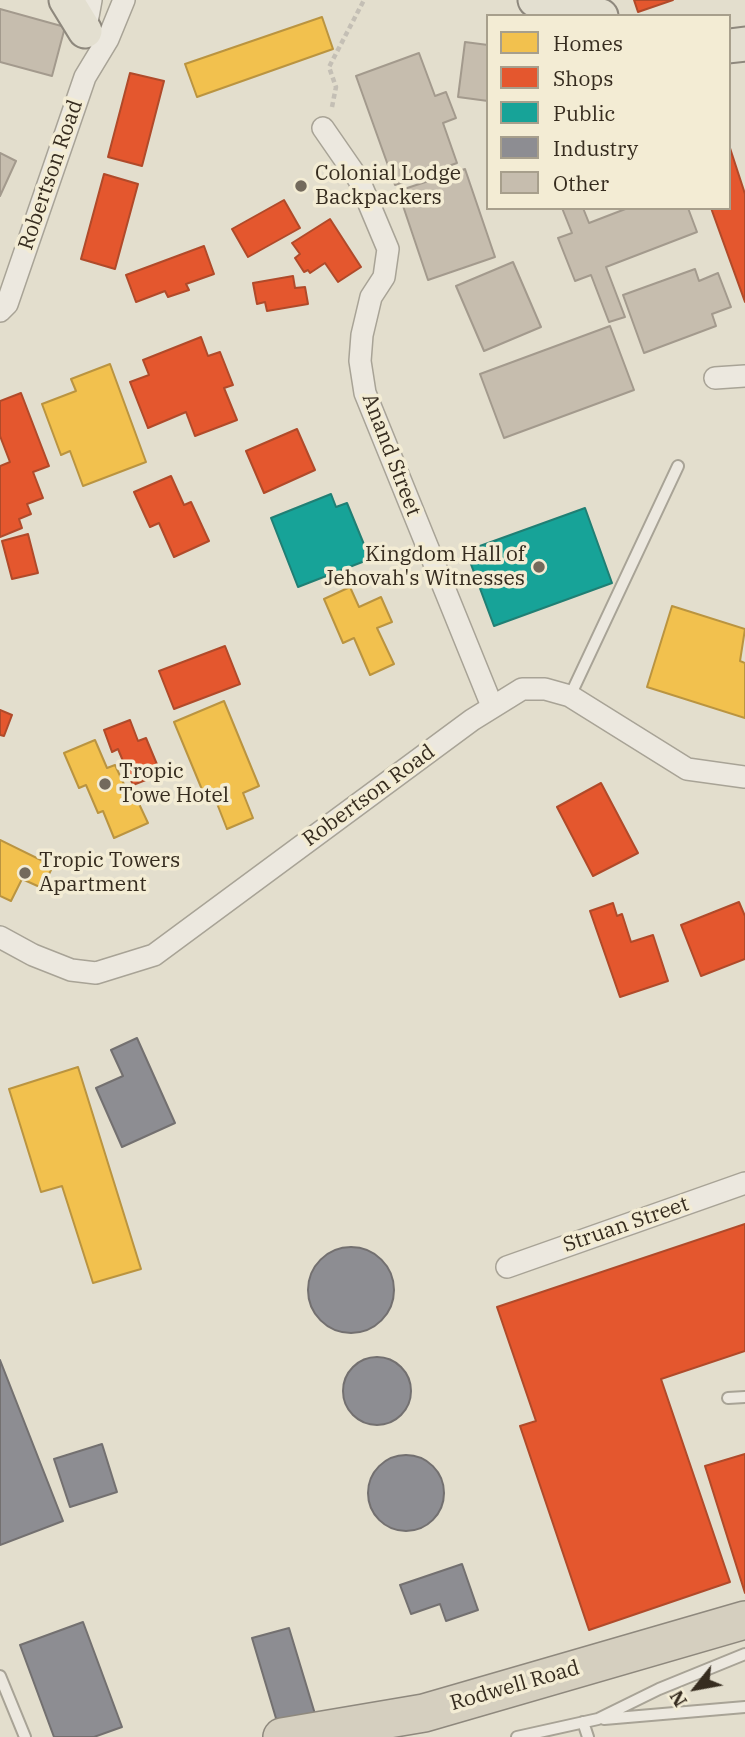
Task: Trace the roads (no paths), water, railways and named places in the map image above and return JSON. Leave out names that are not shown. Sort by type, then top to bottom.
[{"type":"highway","name":"Rodwell Road","points":[[282,1737],[426,1725],[745,1620]]},
{"type":"main road","points":[[66,0],[88,15]]},
{"type":"main road","points":[[535,0],[603,13]]},
{"type":"street","name":"Robertson Road","points":[[0,311],[7,304],[85,77],[107,39],[124,0]]},
{"type":"street","name":"Robertson Road","points":[[85,77],[88,15]]},
{"type":"street","name":"Anand Street","points":[[323,128],[359,180],[388,249],[384,277],[371,296],[362,335],[360,360],[366,393],[492,706]]},
{"type":"street","points":[[715,378],[745,376]]},
{"type":"street","name":"Robertson Road","points":[[0,937],[33,955],[71,970],[96,972],[154,955],[492,706],[522,688],[545,689],[570,696],[687,769],[745,777]]},
{"type":"street","name":"Struan Street","points":[[508,1267],[745,1183]]},
{"type":"lane","points":[[570,696],[678,466]]},
{"type":"lane","points":[[728,1398],[745,1397]]},
{"type":"lane","points":[[597,1719],[659,1689],[745,1654]]},
{"type":"lane","points":[[0,1676],[25,1737]]},
{"type":"lane","points":[[517,1737],[597,1719],[745,1707]]},
{"type":"lane","points":[[583,1722],[588,1737]]},
{"type":"place","name":"Colonial Lodge Backpackers","points":[[301,186]]},
{"type":"place","name":"Kingdom Hall of Jehovah's Witnesses","points":[[539,567]]},
{"type":"place","name":"Tropic Towe Hotel","points":[[105,784]]},
{"type":"place","name":"Tropic Towers Apartment","points":[[25,873]]}]
